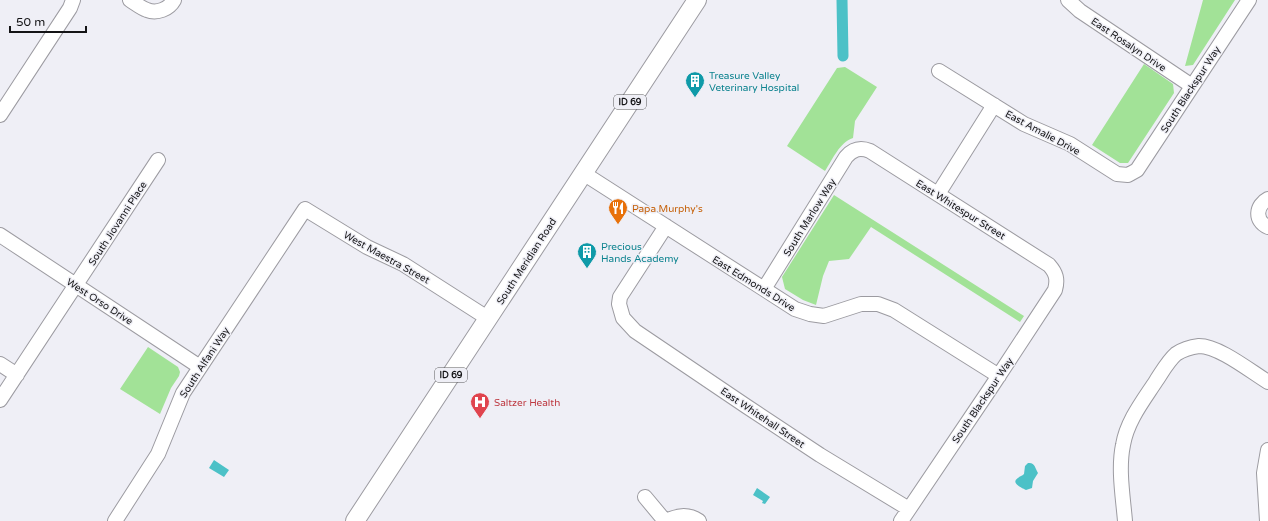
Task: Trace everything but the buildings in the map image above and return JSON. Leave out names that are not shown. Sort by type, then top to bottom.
[{"type":"main road","name":"South Meridian Road","points":[[356,521],[697,0]]},
{"type":"street","points":[[0,115],[70,8],[73,0]]},
{"type":"street","points":[[130,0],[147,10],[162,11],[172,4],[174,0]]},
{"type":"street","name":"East Rosalyn Drive","points":[[1068,0],[1080,11],[1192,86]]},
{"type":"street","name":"South Blackspur Way","points":[[1128,175],[1137,170],[1249,0]]},
{"type":"street","name":"East Amalie Drive","points":[[939,71],[994,106],[1036,130],[1070,144],[1117,174],[1128,175]]},
{"type":"street","points":[[938,194],[994,106]]},
{"type":"street","name":"East Whitespur Street","points":[[859,149],[870,151],[1049,265],[1057,277]]},
{"type":"street","name":"South Marlow Way","points":[[764,289],[846,157],[851,151],[859,149]]},
{"type":"street","name":"South Jiovanni Place","points":[[0,400],[158,160]]},
{"type":"street","name":"East Edmonds Drive","points":[[583,173],[795,309],[810,314],[824,316],[861,304],[878,304],[894,310],[999,376]]},
{"type":"street","points":[[1268,199],[1261,204],[1258,214],[1262,223],[1268,227]]},
{"type":"street","name":"West Maestra Street","points":[[305,209],[367,247],[403,264],[489,319]]},
{"type":"street","name":"South Alfani Way","points":[[115,521],[158,454],[183,393],[305,209]]},
{"type":"street","name":"East Whitehall Street","points":[[666,226],[620,297],[623,318],[635,331],[820,455],[905,515]]},
{"type":"street","name":"West Orso Drive","points":[[0,235],[200,367]]},
{"type":"street","name":"South Blackspur Way","points":[[905,515],[1055,290],[1057,277]]},
{"type":"street","points":[[1125,521],[1121,457],[1126,434],[1136,412],[1168,363],[1176,354],[1187,348],[1198,346],[1210,347],[1221,352],[1268,382]]},
{"type":"street","points":[[0,364],[17,375]]},
{"type":"street","points":[[1267,521],[1264,479],[1265,461],[1268,450]]},
{"type":"street","points":[[646,497],[665,521],[679,515],[699,521]]},
{"type":"green space","points":[[1203,0],[1235,0],[1193,65],[1185,66]]},
{"type":"green space","points":[[1144,64],[1173,84],[1174,93],[1128,163],[1120,163],[1092,145]]},
{"type":"green space","points":[[845,67],[877,87],[855,121],[853,138],[848,140],[840,147],[825,171],[787,146],[837,68]]},
{"type":"green space","points":[[834,195],[1024,316],[1020,322],[871,227],[849,259],[829,261],[823,276],[816,305],[803,300],[785,289],[782,277]]},
{"type":"green space","points":[[148,347],[178,367],[180,372],[171,388],[160,414],[120,389]]},
{"type":"water","points":[[214,460],[229,470],[224,477],[209,468]]},
{"type":"water","points":[[1028,463],[1033,464],[1038,473],[1033,481],[1032,488],[1026,490],[1015,482],[1024,474],[1025,466]]},
{"type":"water","points":[[757,488],[770,497],[765,504],[753,495]]},
{"type":"waterway","points":[[842,0],[843,56]]},
{"type":"place","name":"Treasure Valley Veterinary Hospital","points":[[695,98]]},
{"type":"place","name":"Papa Murphy's","points":[[618,225]]},
{"type":"place","name":"Precious Hands Academy","points":[[587,269]]},
{"type":"place","name":"Saltzer Health","points":[[480,419]]}]
